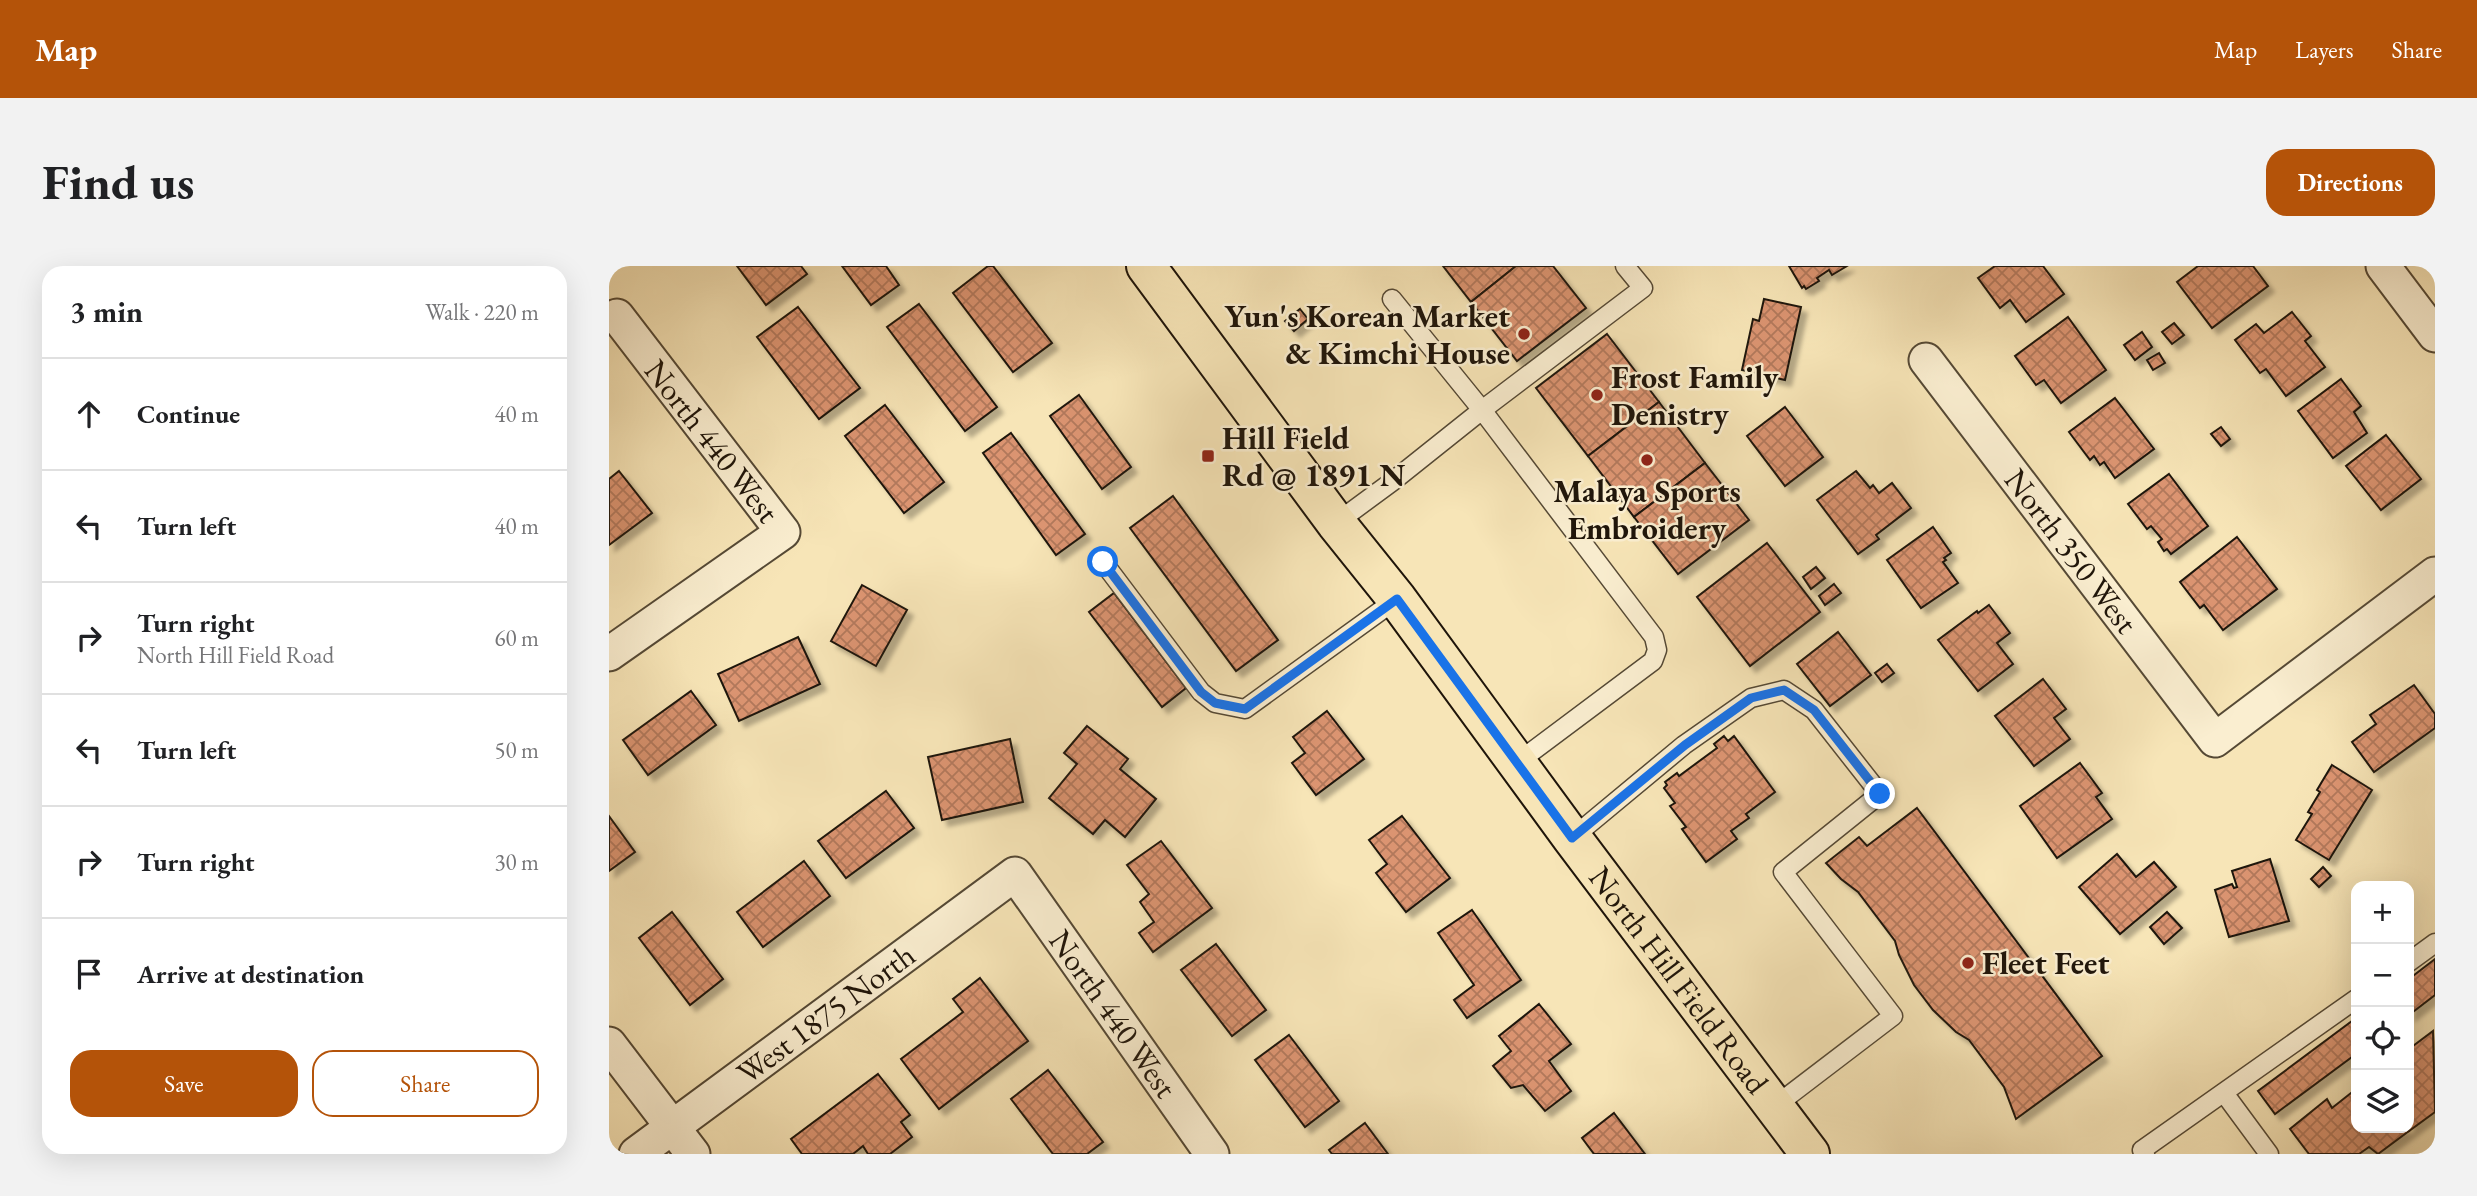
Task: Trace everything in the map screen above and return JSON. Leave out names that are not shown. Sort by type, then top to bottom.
[{"type":"main road","name":"North Hill Field Road","points":[[1146,266],[1810,1154]]},
{"type":"street","points":[[2383,266],[2435,335]]},
{"type":"street","name":"North 440 West","points":[[609,654],[783,532],[617,316]]},
{"type":"street","name":"North 350 West","points":[[1926,360],[2215,740],[2435,574]]},
{"type":"street","name":"North 440 West","points":[[1015,874],[1212,1154]]},
{"type":"street","name":"West 1875 North","points":[[636,1154],[714,1099],[1015,874]]},
{"type":"street","points":[[609,1044],[693,1154]]},
{"type":"lane","points":[[1336,523],[1643,288],[1625,266]]},
{"type":"lane","points":[[1392,299],[1482,410],[1654,637],[1657,650],[1653,661],[1518,762]]},
{"type":"lane","points":[[1103,562],[1201,692],[1215,703],[1245,709],[1397,599]]},
{"type":"lane","points":[[1572,838],[1685,745],[1751,698],[1784,690],[1814,710],[1880,794],[1783,872],[1893,1016],[1775,1107]]},
{"type":"lane","points":[[2414,958],[2435,943]]},
{"type":"lane","points":[[2145,1154],[2143,1150],[2351,1003]]},
{"type":"lane","points":[[2224,1093],[2269,1154]]},
{"type":"building","points":[[737,266],[801,266],[807,274],[766,305]]},
{"type":"building","points":[[842,266],[886,266],[899,285],[871,305]]},
{"type":"building","points":[[988,266],[993,266],[1052,343],[1013,372],[953,293]]},
{"type":"building","points":[[1443,266],[1516,266],[1471,302]]},
{"type":"building","name":"Yun's Korean Market & Kimchi House","points":[[1516,266],[1553,266],[1586,308],[1517,361],[1471,302]]},
{"type":"building","points":[[1789,266],[1847,266],[1832,275],[1829,270],[1817,278],[1819,281],[1806,289],[1804,286],[1802,288]]},
{"type":"building","points":[[1995,266],[2043,266],[2064,294],[2026,322],[2010,300],[2000,308],[1978,278]]},
{"type":"building","points":[[2198,266],[2253,266],[2268,286],[2212,328],[2177,282]]},
{"type":"building","points":[[1764,299],[1801,307],[1785,380],[1742,370],[1753,319],[1759,321]]},
{"type":"building","points":[[919,304],[997,407],[965,431],[887,327]]},
{"type":"building","points":[[798,307],[860,388],[819,419],[757,337]]},
{"type":"building","points":[[1300,309],[1308,319],[1294,331],[1285,321]]},
{"type":"building","points":[[2292,312],[2311,336],[2305,341],[2325,367],[2286,396],[2266,369],[2260,373],[2235,340],[2256,324],[2264,333]]},
{"type":"building","points":[[2068,317],[2106,370],[2061,403],[2044,380],[2036,385],[2015,356]]},
{"type":"building","points":[[2174,323],[2184,335],[2172,344],[2162,332]]},
{"type":"building","points":[[2142,332],[2152,347],[2135,360],[2124,345]]},
{"type":"building","name":"Frost Family Denistry","points":[[1607,334],[1659,402],[1588,456],[1536,388]]},
{"type":"building","points":[[2159,353],[2165,363],[2153,370],[2147,360]]},
{"type":"building","points":[[2341,379],[2361,406],[2354,412],[2367,433],[2333,458],[2298,411]]},
{"type":"building","points":[[1079,395],[1131,467],[1102,489],[1050,416]]},
{"type":"building","points":[[2115,398],[2154,449],[2115,478],[2104,462],[2100,465],[2094,456],[2090,460],[2069,432]]},
{"type":"building","name":"Malaya Sports Embroidery","points":[[1659,402],[1705,463],[1634,517],[1588,456]]},
{"type":"building","points":[[885,405],[944,482],[904,513],[845,436]]},
{"type":"building","points":[[1785,407],[1823,457],[1785,486],[1747,436]]},
{"type":"building","points":[[2221,427],[2230,439],[2221,446],[2211,434]]},
{"type":"building","points":[[1011,433],[1085,534],[1056,555],[983,453]]},
{"type":"building","points":[[2386,435],[2421,479],[2381,510],[2346,466]]},
{"type":"building","points":[[1705,463],[1749,520],[1678,574],[1634,517]]},
{"type":"building","points":[[619,471],[652,513],[609,545],[609,479]]},
{"type":"building","points":[[1856,471],[1870,488],[1873,485],[1879,493],[1892,483],[1911,508],[1876,535],[1879,539],[1858,554],[1817,500]]},
{"type":"building","points":[[2169,474],[2208,526],[2171,554],[2167,549],[2164,551],[2158,542],[2162,539],[2151,526],[2147,529],[2128,504]]},
{"type":"building","points":[[1173,496],[1278,640],[1236,671],[1130,528]]},
{"type":"building","points":[[1933,527],[1951,553],[1943,562],[1958,583],[1921,608],[1887,560]]},
{"type":"building","points":[[2237,537],[2277,589],[2223,630],[2204,605],[2200,608],[2180,582]]},
{"type":"building","points":[[1767,543],[1820,612],[1750,666],[1697,597]]},
{"type":"building","points":[[1816,567],[1825,578],[1811,589],[1803,577]]},
{"type":"building","points":[[1834,584],[1841,593],[1825,605],[1819,596]]},
{"type":"building","points":[[862,585],[907,610],[876,666],[831,641]]},
{"type":"building","points":[[1114,593],[1186,688],[1162,707],[1089,612]]},
{"type":"building","points":[[1989,605],[2010,633],[1997,643],[2013,664],[1978,691],[1938,640]]},
{"type":"building","points":[[1838,632],[1871,675],[1830,706],[1797,664]]},
{"type":"building","points":[[798,637],[820,684],[739,721],[718,674]]},
{"type":"building","points":[[1887,664],[1894,673],[1882,682],[1875,673]]},
{"type":"building","points":[[2043,679],[2066,709],[2054,718],[2070,739],[2034,766],[1995,716]]},
{"type":"building","points":[[2414,685],[2435,714],[2435,728],[2374,772],[2352,742],[2376,724],[2370,715]]},
{"type":"building","points":[[691,691],[716,725],[648,775],[623,740]]},
{"type":"building","points":[[1327,711],[1364,759],[1316,795],[1292,763],[1305,753],[1293,737]]},
{"type":"building","points":[[1087,726],[1128,759],[1120,769],[1156,799],[1125,837],[1105,820],[1093,834],[1049,798],[1077,764],[1064,753]]},
{"type":"building","points":[[1724,736],[1728,741],[1734,736],[1775,792],[1746,814],[1749,818],[1731,831],[1737,839],[1706,862],[1682,829],[1686,827],[1670,806],[1675,803],[1664,788],[1667,785],[1665,782],[1677,773],[1679,776],[1717,748],[1714,744]]},
{"type":"building","points":[[1010,739],[1023,802],[942,820],[928,757]]},
{"type":"building","points":[[2080,763],[2102,793],[2096,797],[2112,819],[2057,858],[2020,806]]},
{"type":"building","points":[[2332,765],[2372,790],[2329,860],[2296,840],[2312,814],[2308,812]]},
{"type":"building","points":[[886,791],[914,828],[846,878],[818,841]]},
{"type":"building","name":"Fleet Feet","points":[[1917,808],[2102,1056],[2016,1119],[2004,1087],[1969,1040],[1956,1032],[1933,1010],[1914,985],[1895,941],[1858,892],[1826,863],[1859,837],[1867,846]]},
{"type":"building","points":[[609,816],[635,852],[609,871]]},
{"type":"building","points":[[1402,816],[1450,878],[1406,912],[1376,873],[1387,864],[1369,840]]},
{"type":"building","points":[[1161,841],[1212,908],[1153,952],[1139,933],[1154,922],[1140,902],[1149,894],[1127,865]]},
{"type":"building","points":[[2117,854],[2136,877],[2154,862],[2176,887],[2120,934],[2079,887]]},
{"type":"building","points":[[2270,859],[2289,921],[2229,937],[2215,890],[2232,884],[2234,888],[2237,887],[2232,871]]},
{"type":"building","points":[[804,861],[830,896],[763,947],[737,912]]},
{"type":"building","points":[[2323,867],[2331,876],[2319,887],[2311,879]]},
{"type":"building","points":[[1472,910],[1521,980],[1467,1018],[1454,1000],[1474,985],[1438,933]]},
{"type":"building","points":[[672,912],[723,979],[690,1005],[639,938]]},
{"type":"building","points":[[2167,912],[2182,928],[2164,944],[2150,927]]},
{"type":"building","points":[[1216,944],[1266,1010],[1232,1036],[1181,970]]},
{"type":"building","points":[[2435,959],[2435,995],[2414,1011],[2414,1007],[2414,975]]},
{"type":"building","points":[[980,978],[1028,1041],[939,1109],[901,1059],[963,1012],[953,999]]},
{"type":"building","points":[[1539,1004],[1571,1044],[1549,1061],[1571,1091],[1545,1111],[1523,1085],[1511,1088],[1493,1066],[1511,1051],[1499,1036]]},
{"type":"building","points":[[2351,1022],[2351,1058],[2275,1114],[2258,1091]]},
{"type":"building","points":[[2433,1031],[2435,1112],[2414,1127],[2414,1070],[2414,1045]]},
{"type":"building","points":[[1289,1035],[1339,1101],[1305,1127],[1255,1060]]},
{"type":"building","points":[[1048,1070],[1103,1142],[1087,1154],[1053,1154],[1011,1099]]},
{"type":"building","points":[[878,1074],[910,1115],[901,1122],[912,1137],[890,1154],[868,1154],[863,1146],[853,1154],[802,1154],[791,1139]]},
{"type":"building","points":[[2351,1093],[2351,1133],[2406,1133],[2378,1154],[2369,1147],[2359,1154],[2309,1154],[2290,1129],[2327,1099],[2332,1108]]},
{"type":"building","points":[[1614,1113],[1645,1154],[1594,1154],[1582,1138]]},
{"type":"building","points":[[1365,1123],[1388,1154],[1332,1154],[1329,1150]]},
{"type":"place","name":"Yun's Korean Market & Kimchi House","points":[[1524,334]]},
{"type":"place","name":"Frost Family Denistry","points":[[1597,395]]},
{"type":"place","name":"Hill Field Rd @ 1891 N","points":[[1208,456]]},
{"type":"place","name":"Malaya Sports Embroidery","points":[[1647,460]]},
{"type":"place","name":"Fleet Feet","points":[[1968,963]]},
{"type":"route","points":[[1103,562],[1201,692],[1215,703],[1245,709],[1397,599],[1572,838],[1685,745],[1751,698],[1784,690],[1814,710],[1880,794]]}]
